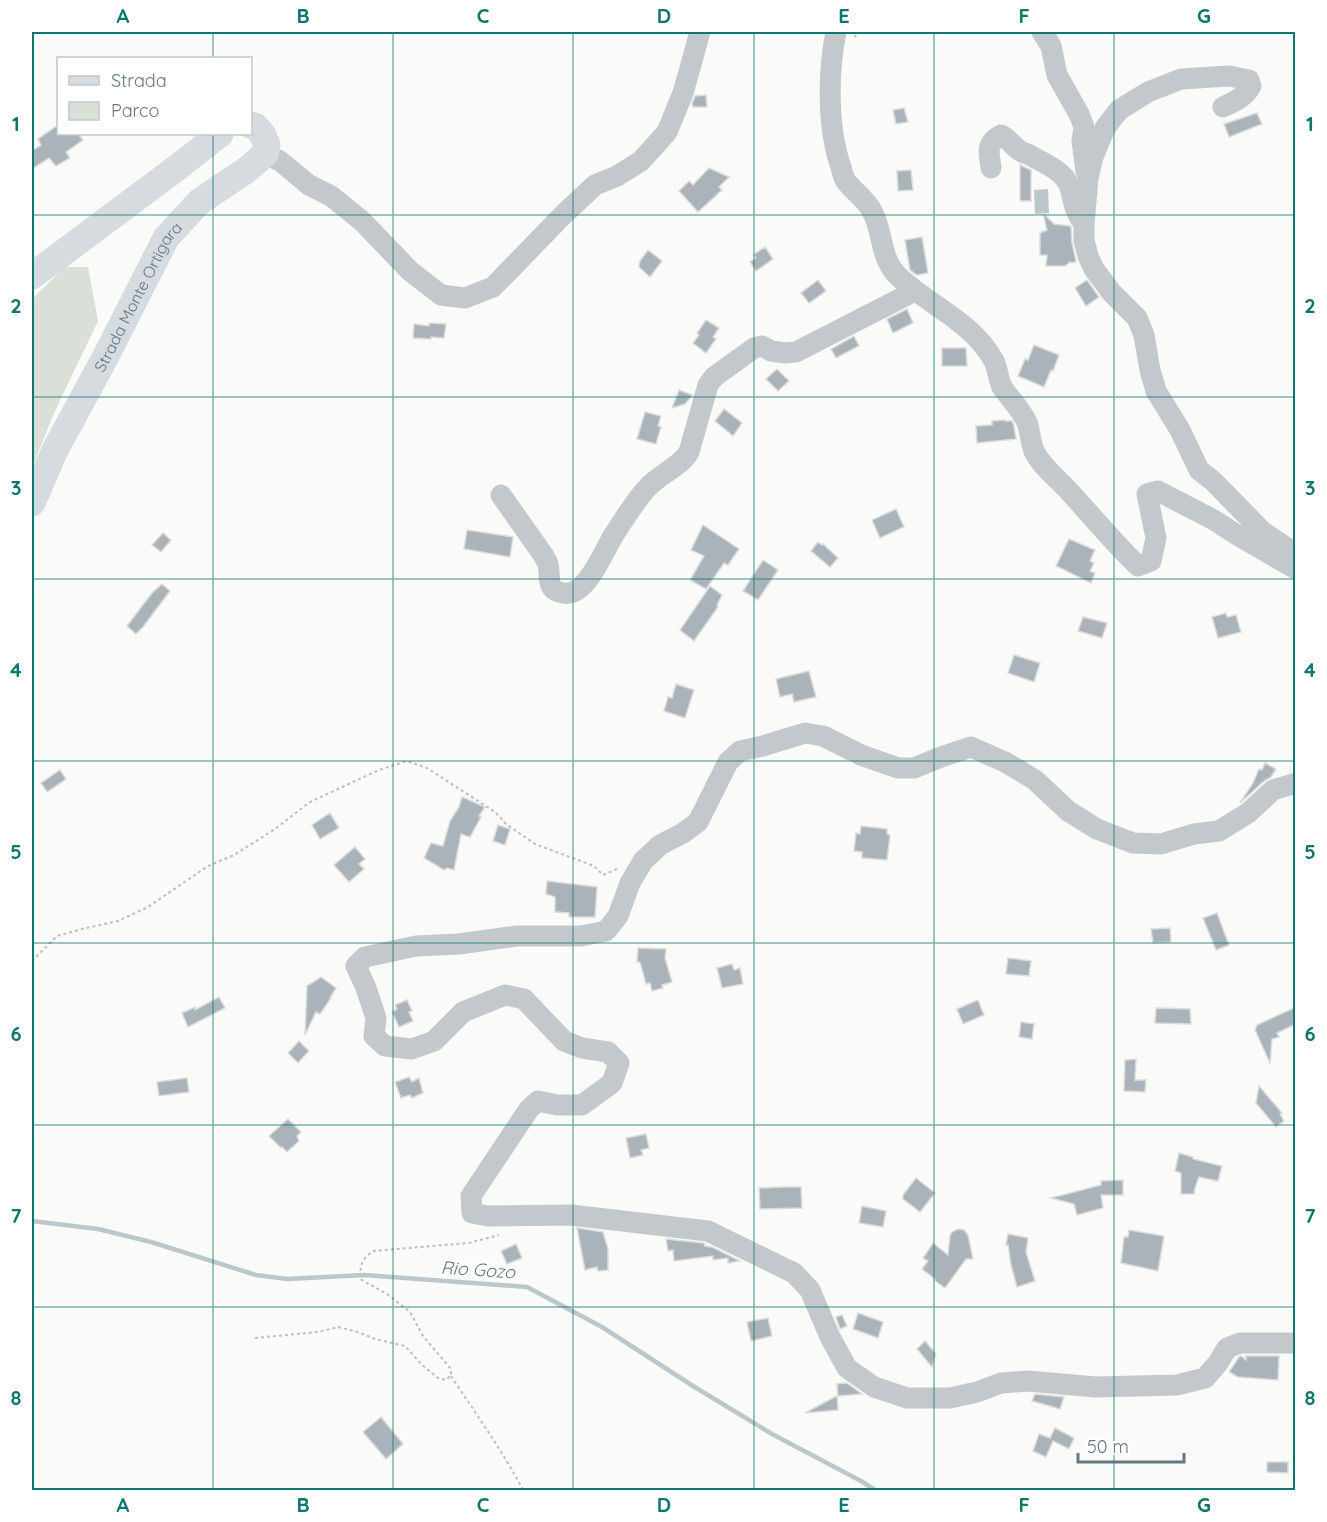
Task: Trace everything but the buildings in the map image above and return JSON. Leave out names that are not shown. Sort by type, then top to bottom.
[{"type":"main road","points":[[252,125],[263,135],[267,145],[265,154]]},
{"type":"main road","points":[[32,276],[219,135]]},
{"type":"main road","name":"Strada Monte Ortigara","points":[[32,503],[55,450],[166,238],[199,202],[248,169],[265,154]]},
{"type":"street","points":[[265,154],[280,161],[309,185],[331,196],[362,221],[410,271],[441,295],[465,298],[493,287],[595,185],[617,176],[641,161],[667,132],[683,93],[700,32]]},
{"type":"street","points":[[836,32],[830,79],[832,123],[836,154],[845,179],[871,209],[878,224],[886,260],[897,275],[915,291],[964,325],[994,362],[1001,385],[1027,422],[1034,451],[1046,468],[1138,566],[1151,561],[1156,538],[1147,494],[1158,491],[1214,520],[1296,569]]},
{"type":"street","points":[[1042,32],[1051,46],[1057,75],[1084,127],[1082,141],[1088,178]]},
{"type":"street","points":[[1223,107],[1247,93],[1251,86],[1249,80],[1229,76],[1181,79],[1148,92],[1119,110],[1105,128],[1093,157],[1088,178],[1084,240],[1094,269],[1112,293],[1137,318],[1144,335],[1156,392],[1180,430],[1199,470],[1213,481],[1263,532],[1296,554]]},
{"type":"street","points":[[991,168],[989,146],[992,140],[1001,135],[1022,153],[1028,154],[1063,175],[1069,184],[1075,212],[1084,224]]},
{"type":"street","points":[[501,495],[544,556],[548,564],[549,584],[564,594],[572,593],[588,581],[613,536],[646,489],[662,474],[685,459],[708,385],[714,377],[754,348],[762,346],[771,351],[796,352],[915,291]]},
{"type":"street","points":[[1296,783],[1273,790],[1248,813],[1219,831],[1194,834],[1161,844],[1133,843],[1097,830],[1068,811],[1035,780],[1005,762],[971,747],[914,768],[898,768],[861,755],[823,736],[805,733],[740,752],[728,762],[698,822],[683,834],[660,845],[643,861],[630,883],[618,916],[606,931],[581,936],[517,936],[459,944],[416,946],[365,957],[356,966],[376,1018],[374,1036],[385,1046],[412,1049],[434,1041],[463,1012],[505,995],[524,999],[564,1041],[582,1048],[608,1052],[619,1063],[612,1083],[582,1105],[557,1105],[538,1101],[529,1109],[471,1196],[472,1213],[488,1216],[571,1215],[708,1231],[794,1273],[810,1290],[830,1337],[847,1368],[874,1387],[907,1398],[950,1398],[977,1392],[1001,1383],[1028,1381],[1096,1387],[1177,1385],[1205,1378],[1227,1348],[1240,1343],[1296,1343]]},
{"type":"path","points":[[32,961],[57,936],[118,921],[148,907],[208,866],[234,855],[259,840],[310,802],[379,770],[407,761],[427,768],[495,812],[506,824],[535,844],[594,866],[603,875],[643,861]]},
{"type":"path","points":[[255,1338],[318,1332],[338,1327],[405,1346],[421,1364],[438,1378],[446,1380],[451,1369],[423,1335],[410,1312],[387,1294],[360,1279],[362,1262],[367,1254],[374,1251],[469,1243],[502,1234]]},
{"type":"path","points":[[450,1375],[485,1424],[523,1491]]},
{"type":"green space","points":[[65,267],[88,267],[98,321],[54,413],[32,468],[32,299]]},
{"type":"shaded area","points":[[1048,189],[1049,213],[1035,214],[1034,190]]},
{"type":"waterway","name":"Rio Gozo","points":[[32,1221],[98,1229],[151,1242],[256,1275],[287,1279],[364,1275],[527,1287],[602,1327],[772,1434],[875,1490]]}]
